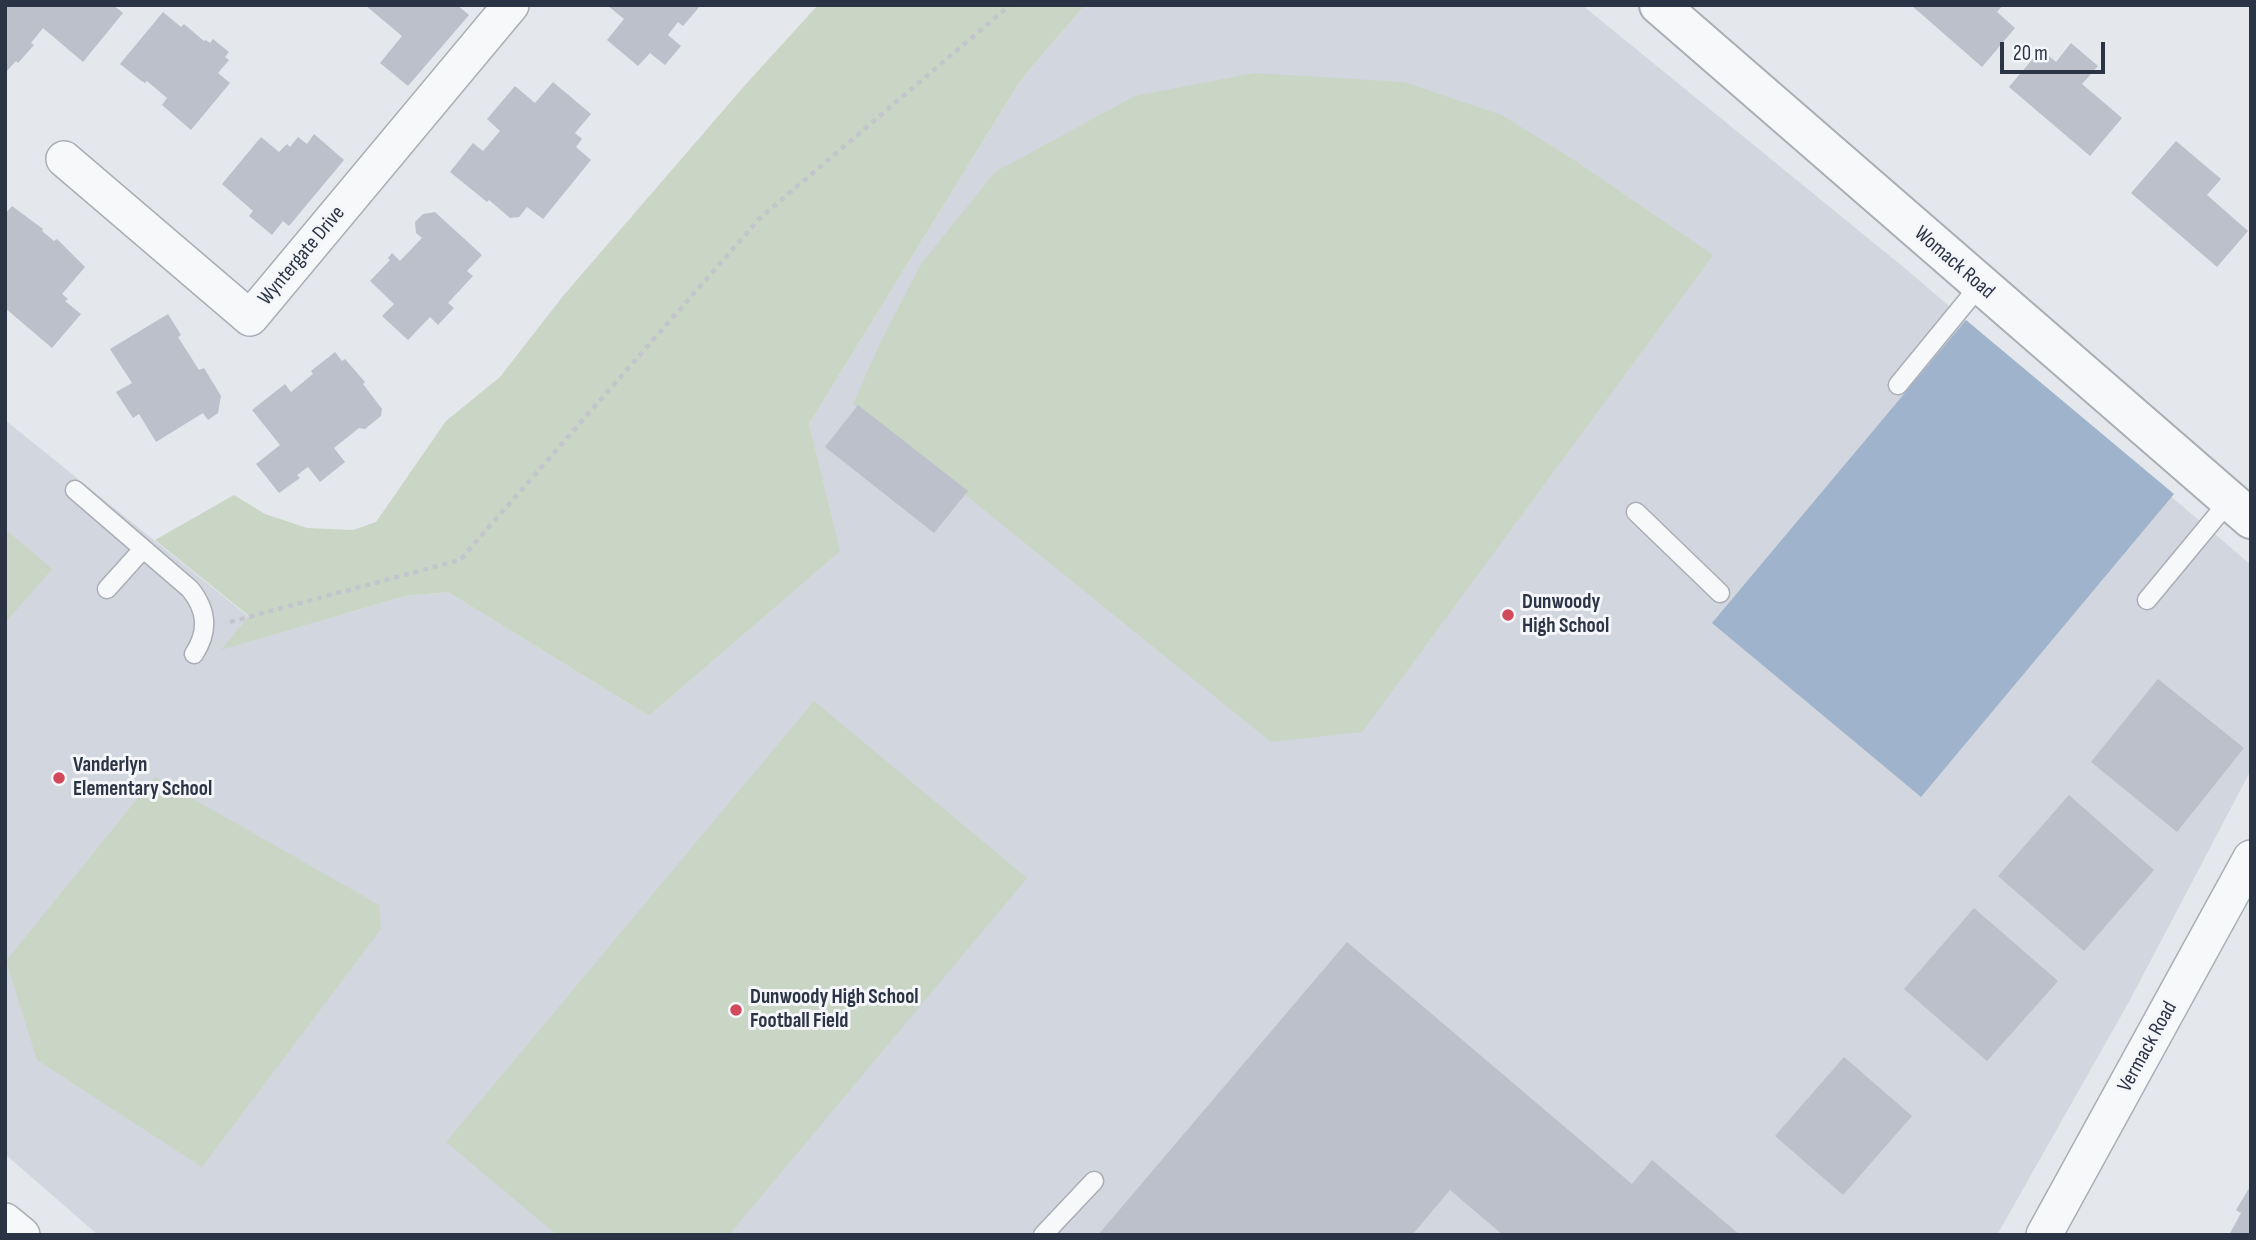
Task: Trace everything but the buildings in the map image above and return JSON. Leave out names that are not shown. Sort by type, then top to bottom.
[{"type":"street","name":"Wyntergate Drive","points":[[64,159],[250,318],[511,5]]},
{"type":"street","name":"Womack Road","points":[[1659,5],[2240,510]]},
{"type":"street","name":"Vermack Road","points":[[2044,1235],[2251,858]]},
{"type":"street","points":[[5,1221],[22,1235]]},
{"type":"lane","points":[[1898,385],[1979,285]]},
{"type":"lane","points":[[75,489],[190,589],[198,600],[204,613],[205,629],[202,642],[194,654]]},
{"type":"lane","points":[[2147,600],[2240,510]]},
{"type":"lane","points":[[1636,512],[1720,593]]},
{"type":"lane","points":[[107,589],[143,549]]},
{"type":"lane","points":[[1043,1235],[1094,1181]]},
{"type":"path","points":[[205,629],[460,560],[760,218],[1010,5]]},
{"type":"shaded area","name":"Dunwoody High School","points":[[1085,5],[1582,5],[1907,270],[2251,565],[2251,770],[2130,1000],[1997,1235],[98,1235],[5,1154],[5,420],[249,617],[223,649],[405,596],[448,592],[649,716],[839,551],[809,424],[1020,81]]},
{"type":"green space","points":[[818,5],[1085,5],[1020,81],[809,424],[840,551],[649,716],[448,592],[405,596],[221,650],[249,616],[155,540],[234,495],[265,514],[307,528],[353,530],[376,522],[446,421],[500,377],[563,296]]},
{"type":"green space","points":[[1254,73],[1404,82],[1502,115],[1574,160],[1713,255],[1362,732],[1271,742],[853,404],[881,341],[921,264],[995,172],[1135,96]]},
{"type":"green space","points":[[5,529],[52,569],[5,623]]},
{"type":"green space","name":"Dunwoody High School Football Field","points":[[814,701],[1027,878],[729,1235],[557,1235],[446,1142]]},
{"type":"green space","points":[[155,777],[379,905],[381,929],[202,1167],[37,1060],[6,961]]},
{"type":"water","points":[[1966,320],[2174,494],[1921,797],[1712,623]]},
{"type":"place","name":"Dunwoody High School","points":[[1508,615]]},
{"type":"place","name":"Vanderlyn Elementary School","points":[[59,778]]},
{"type":"place","name":"Dunwoody High School Football Field","points":[[736,1010]]}]
